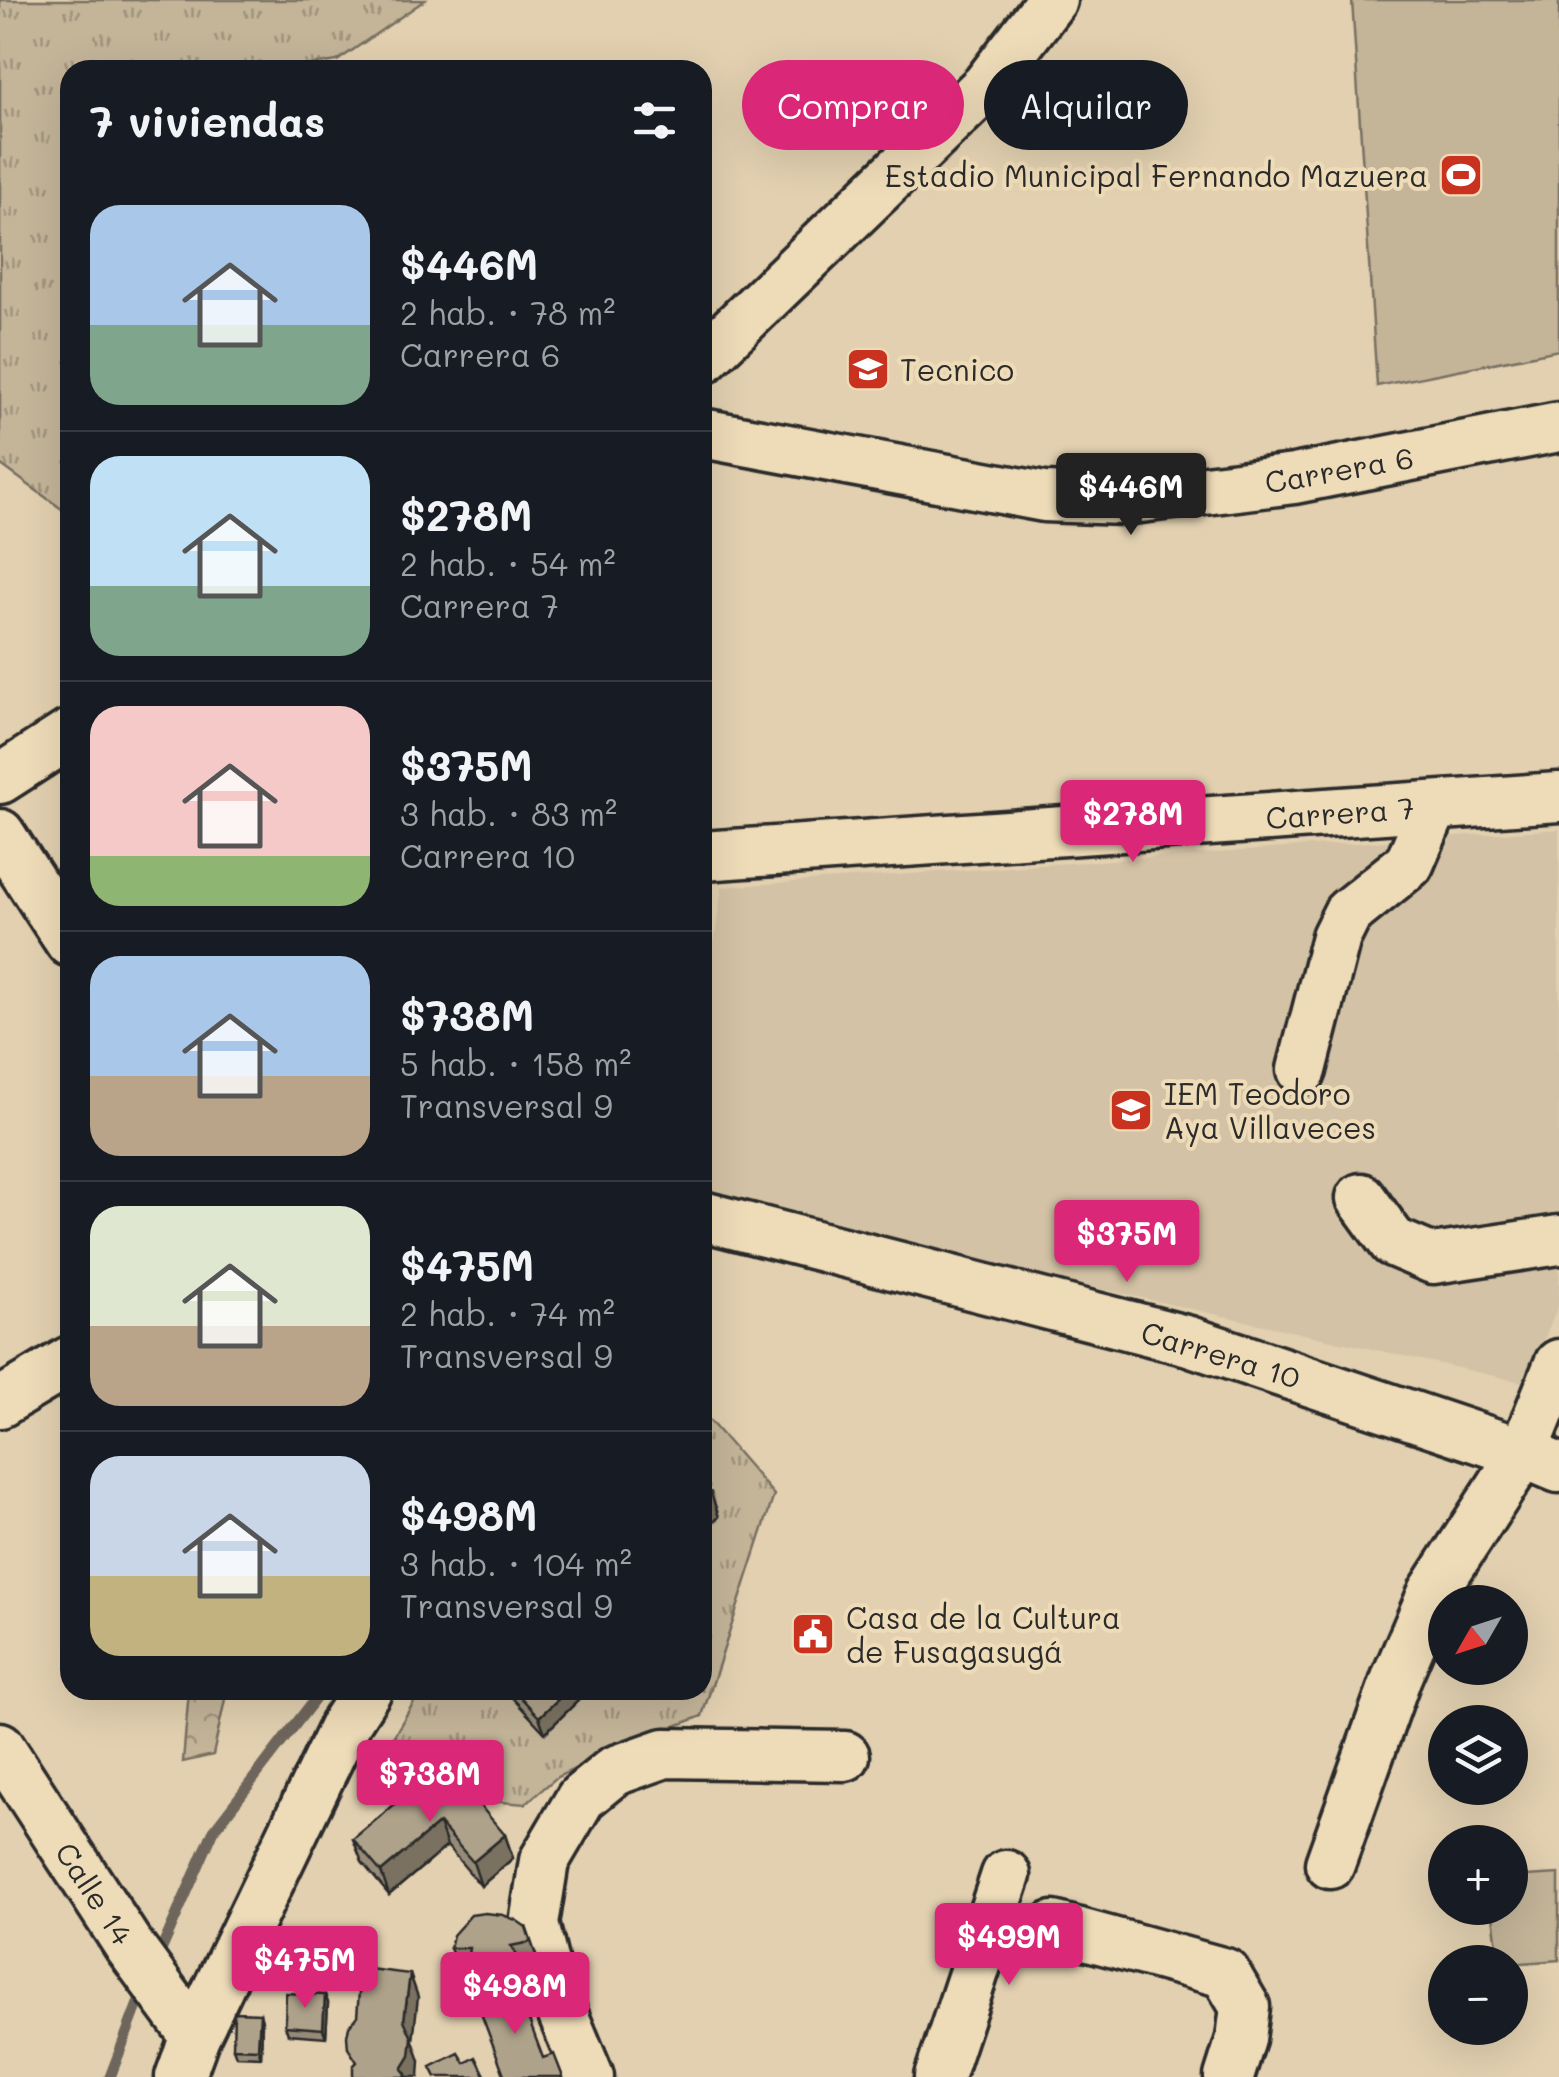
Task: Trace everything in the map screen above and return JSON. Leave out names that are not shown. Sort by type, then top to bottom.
[{"type":"street","points":[[712,350],[986,86],[1052,0]]},
{"type":"street","name":"Carrera 6","points":[[712,436],[1044,496],[1124,500],[1294,479],[1559,427]]},
{"type":"street","points":[[0,780],[60,741]]},
{"type":"street","name":"Carrera 7","points":[[712,855],[1559,797]]},
{"type":"street","points":[[1302,1070],[1336,936],[1348,912],[1409,864],[1434,806]]},
{"type":"street","points":[[0,834],[60,927]]},
{"type":"street","points":[[1360,1198],[1393,1242],[1433,1259],[1559,1240]]},
{"type":"street","name":"Carrera 10","points":[[712,1219],[1189,1341],[1541,1460]]},
{"type":"street","points":[[1330,1864],[1397,1676],[1432,1592],[1541,1460],[1559,1364]]},
{"type":"street","points":[[0,1403],[60,1367]]},
{"type":"street","points":[[188,2056],[345,1724],[361,1700]]},
{"type":"street","name":"Calle 14","points":[[0,1747],[157,1984],[188,2056]]},
{"type":"street","points":[[589,2077],[547,1976],[534,1924],[544,1861],[581,1798],[614,1771],[665,1753],[845,1756]]},
{"type":"street","points":[[939,2077],[1006,1875]]},
{"type":"street","points":[[1053,1926],[1225,1974],[1245,2007],[1241,2039],[1229,2077]]},
{"type":"shaded area","name":"IEM Teodoro Aya Villaveces","points":[[1559,829],[1559,1304],[1526,1383],[712,1203],[712,956],[722,887]]},
{"type":"green space","points":[[0,0],[425,0],[338,60],[60,60],[60,508],[0,464]]},
{"type":"green space","name":"Estadio Municipal Fernando Mazuera","points":[[1352,0],[1559,0],[1559,350],[1377,386]]},
{"type":"green space","points":[[712,1423],[774,1495],[712,1685]]},
{"type":"green space","points":[[188,1700],[225,1700],[213,1755],[183,1762]]},
{"type":"green space","points":[[415,1700],[707,1700],[702,1716],[557,1777],[525,1804],[362,1790]]},
{"type":"green space","points":[[1559,1874],[1559,1960],[1528,1963],[1528,1945],[1497,1945],[1494,1925],[1528,1925],[1528,1876]]},
{"type":"building","points":[[523,1700],[557,1700],[539,1717]]},
{"type":"building","points":[[455,1776],[505,1835],[473,1862],[439,1823],[381,1872],[353,1839],[408,1793],[419,1807]]},
{"type":"building","points":[[485,1913],[516,1920],[526,1927],[531,1942],[511,1946],[517,1956],[514,1968],[497,1979],[484,1978],[473,1971],[467,1961],[469,1948],[450,1948],[453,1935],[471,1915]]},
{"type":"building","points":[[361,1968],[410,1974],[404,2020],[412,2038],[410,2056],[402,2069],[406,2077],[353,2077],[357,2062],[348,2048],[347,2036],[357,2016]]},
{"type":"building","points":[[516,1985],[543,2058],[554,2054],[563,2077],[505,2077],[476,2000]]},
{"type":"building","points":[[286,1993],[325,1995],[323,2029],[285,2026]]},
{"type":"building","points":[[234,2012],[260,2013],[258,2049],[233,2048]]},
{"type":"building","points":[[459,2053],[465,2063],[476,2057],[486,2077],[436,2077],[431,2067]]},
{"type":"waterway","points":[[156,1962],[214,1830],[314,1700]]},
{"type":"waterway","points":[[110,2077],[144,1988]]},
{"type":"place","name":"Estadio Municipal Fernando Mazuera","points":[[1461,175]]},
{"type":"place","name":"Tecnico","points":[[868,369]]},
{"type":"place","name":"IEM Teodoro Aya Villaveces","points":[[1131,1110]]},
{"type":"place","name":"Casa de la Cultura de Fusagasugá","points":[[813,1634]]}]
